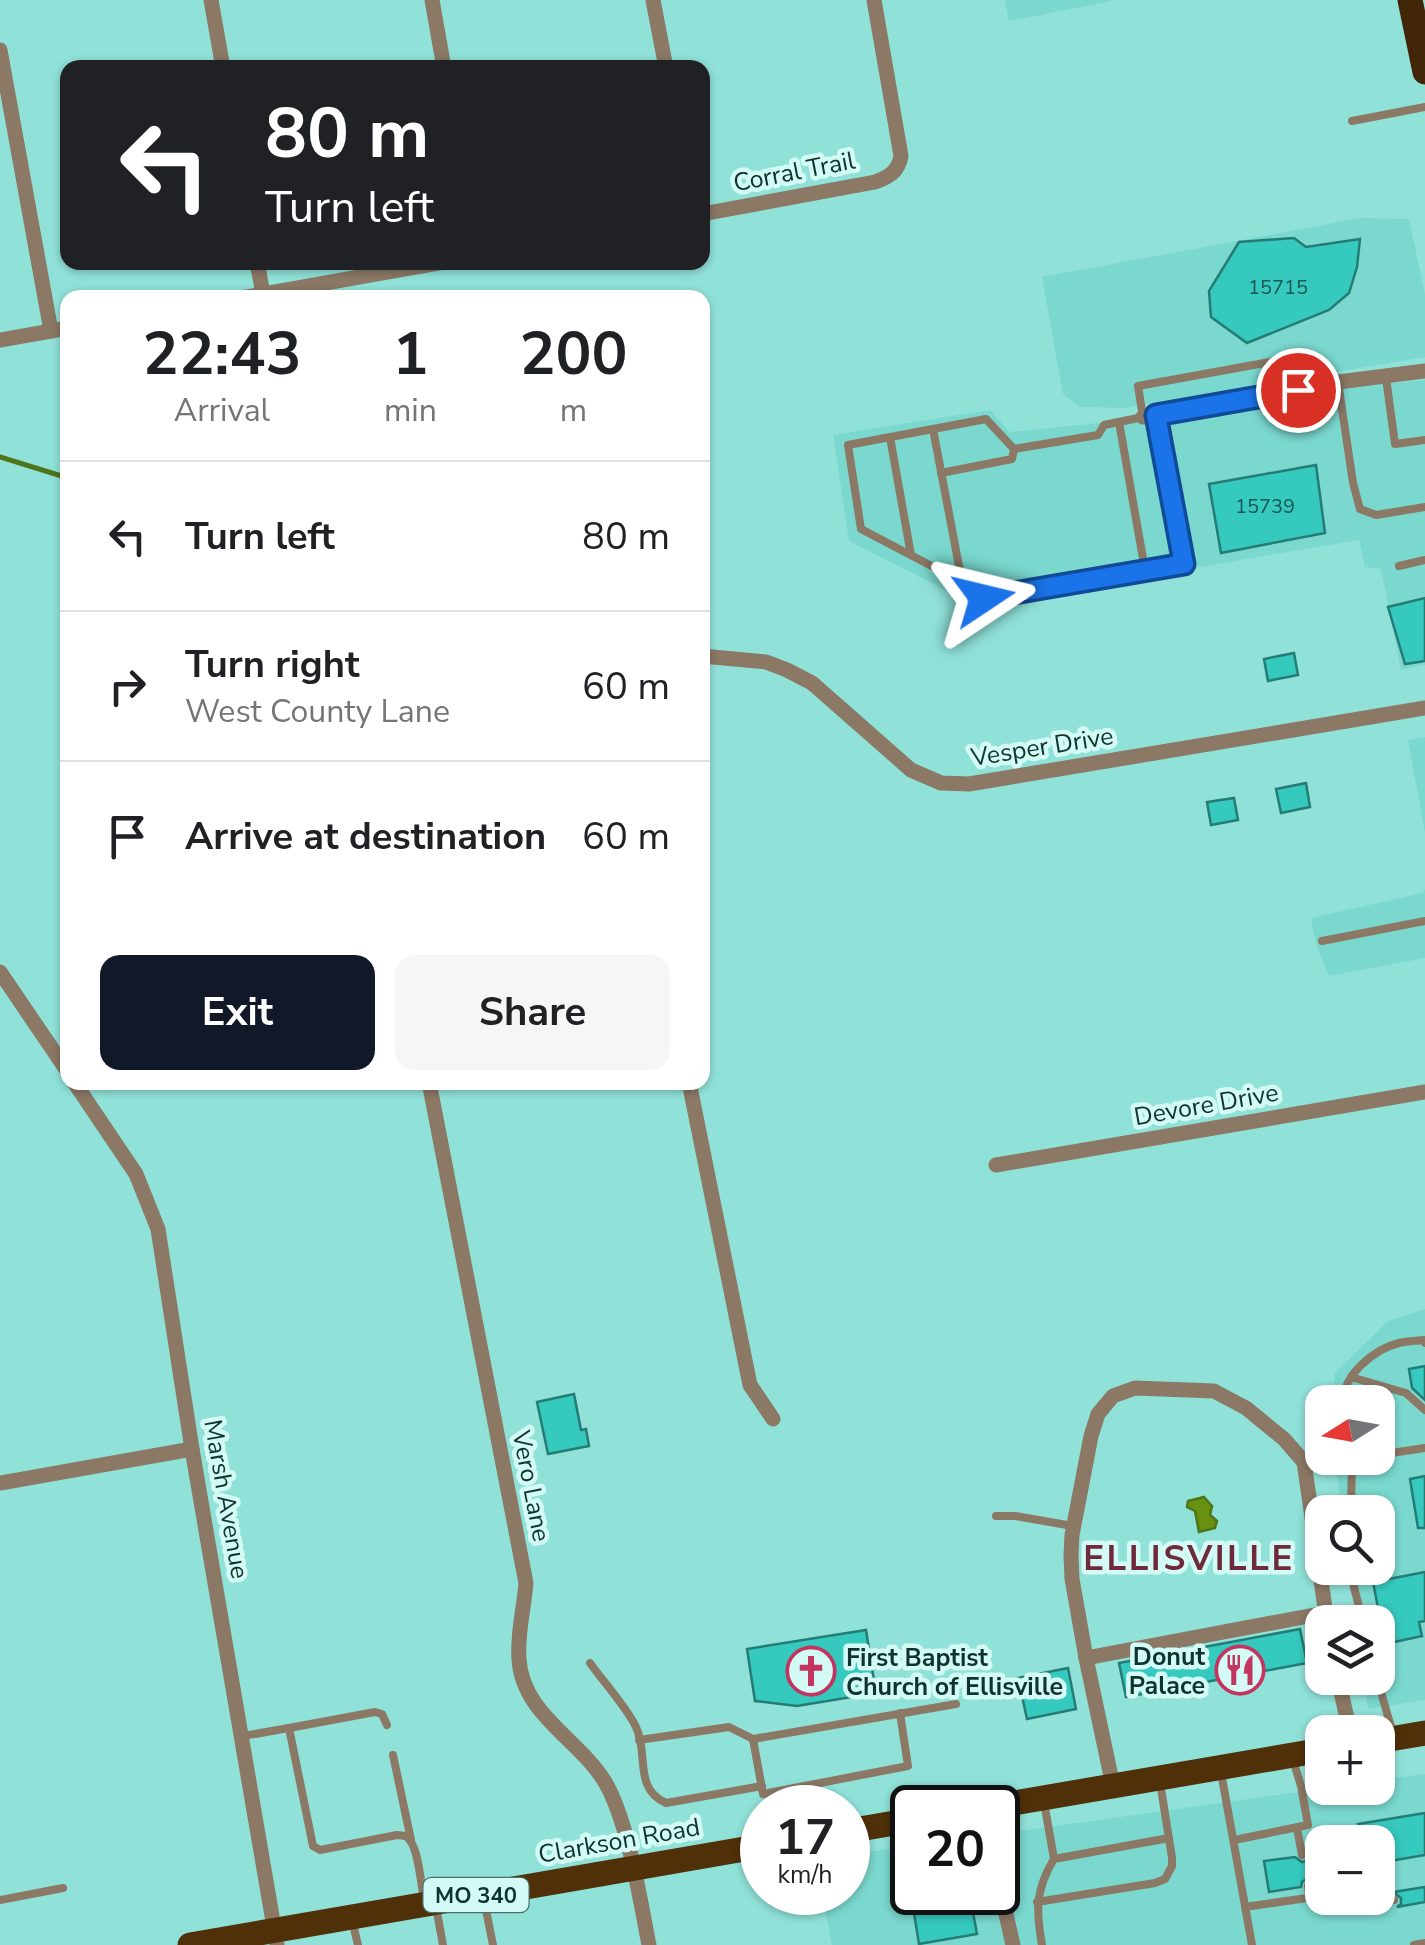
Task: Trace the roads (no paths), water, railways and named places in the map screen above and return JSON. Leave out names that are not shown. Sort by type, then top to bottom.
[{"type":"highway","points":[[1410,0],[1425,72]]},
{"type":"main road","points":[[1395,1738],[1425,1733]]},
{"type":"main road","points":[[1020,1802],[1305,1753]]},
{"type":"main road","name":"Clarkson Road","points":[[190,1945],[276,1937],[351,1916],[740,1850]]},
{"type":"street","points":[[211,0],[222,60]]},
{"type":"street","points":[[432,0],[443,60]]},
{"type":"street","points":[[654,0],[665,60]]},
{"type":"street","name":"Corral Trail","points":[[710,213],[875,182],[893,174],[901,156],[874,0]]},
{"type":"street","points":[[0,50],[59,330],[0,340]]},
{"type":"street","points":[[286,290],[399,270]]},
{"type":"street","points":[[1150,416],[1338,382],[1425,371]]},
{"type":"street","name":"Vesper Drive","points":[[710,657],[766,662],[812,683],[911,770],[941,783],[969,784],[1425,708]]},
{"type":"street","points":[[0,972],[60,1060]]},
{"type":"street","name":"Marsh Avenue","points":[[79,1090],[136,1174],[158,1228],[276,1937]]},
{"type":"street","name":"Vero Lane","points":[[431,1090],[526,1583],[519,1630],[523,1680],[542,1714],[584,1754],[606,1784],[615,1803],[649,1945]]},
{"type":"street","points":[[691,1090],[750,1385],[773,1419]]},
{"type":"street","name":"Devore Drive","points":[[996,1165],[1425,1092]]},
{"type":"street","points":[[1114,1786],[1086,1658],[1071,1555],[1091,1436],[1098,1414],[1113,1396],[1135,1388],[1214,1390],[1246,1408],[1284,1439],[1304,1462],[1324,1605]]},
{"type":"street","points":[[0,1483],[192,1449]]},
{"type":"street","points":[[1086,1658],[1305,1622]]},
{"type":"street","points":[[1006,1915],[1013,1945]]},
{"type":"lane","points":[[1352,120],[1425,107]]},
{"type":"lane","points":[[1014,449],[986,419],[848,445],[862,530],[962,582],[984,598],[1184,564],[1150,416],[1138,386],[1292,358],[1298,390]]},
{"type":"lane","points":[[1386,378],[1396,444],[1425,440]]},
{"type":"lane","points":[[1338,382],[1360,509],[1376,515],[1425,507]]},
{"type":"lane","points":[[1014,449],[1098,434],[1104,425],[1150,416]]},
{"type":"lane","points":[[1119,422],[1145,570]]},
{"type":"lane","points":[[933,429],[962,582]]},
{"type":"lane","points":[[890,437],[911,555]]},
{"type":"lane","points":[[941,473],[1012,459],[1014,449]]},
{"type":"lane","points":[[1399,566],[1425,560]]},
{"type":"lane","points":[[1322,941],[1425,921]]},
{"type":"lane","points":[[1346,1385],[1358,1365],[1397,1343],[1425,1343]]},
{"type":"lane","points":[[1351,1377],[1406,1393],[1425,1410]]},
{"type":"lane","points":[[1395,1452],[1425,1448]]},
{"type":"lane","points":[[996,1516],[1074,1526]]},
{"type":"lane","points":[[590,1664],[638,1729],[647,1785],[654,1798],[666,1803],[740,1790]]},
{"type":"lane","points":[[639,1740],[728,1727],[753,1739],[792,1737],[956,1704]]},
{"type":"lane","points":[[242,1736],[375,1712],[382,1714],[387,1725]]},
{"type":"lane","points":[[799,1785],[828,1782],[851,1772],[908,1766],[900,1714]]},
{"type":"lane","points":[[289,1728],[313,1846],[320,1850],[397,1835],[410,1840]]},
{"type":"lane","points":[[753,1739],[762,1785]]},
{"type":"lane","points":[[394,1755],[410,1840],[443,1945]]},
{"type":"lane","points":[[1234,1840],[1308,1826],[1302,1786],[1291,1756]]},
{"type":"lane","points":[[1221,1768],[1252,1945]]},
{"type":"lane","points":[[826,1770],[828,1782]]},
{"type":"lane","points":[[1036,1902],[1165,1880],[1172,1866],[1160,1778]]},
{"type":"lane","points":[[1042,1945],[1036,1902],[1054,1859],[1044,1798]]},
{"type":"lane","points":[[1297,1828],[1302,1855]]},
{"type":"lane","points":[[1054,1859],[1169,1838]]},
{"type":"lane","points":[[0,1900],[62,1888]]},
{"type":"lane","points":[[483,1894],[493,1945]]},
{"type":"lane","points":[[1245,1907],[1305,1897]]},
{"type":"lane","points":[[351,1916],[358,1945]]},
{"type":"lane","points":[[1414,1945],[1425,1943]]},
{"type":"waterway","points":[[0,457],[60,476]]},
{"type":"place","name":"Donut Palace","points":[[1240,1670]]},
{"type":"place","name":"First Baptist Church of Ellisville","points":[[811,1671]]},
{"type":"district","name":"ELLISVILLE","points":[[1189,1558]]}]
